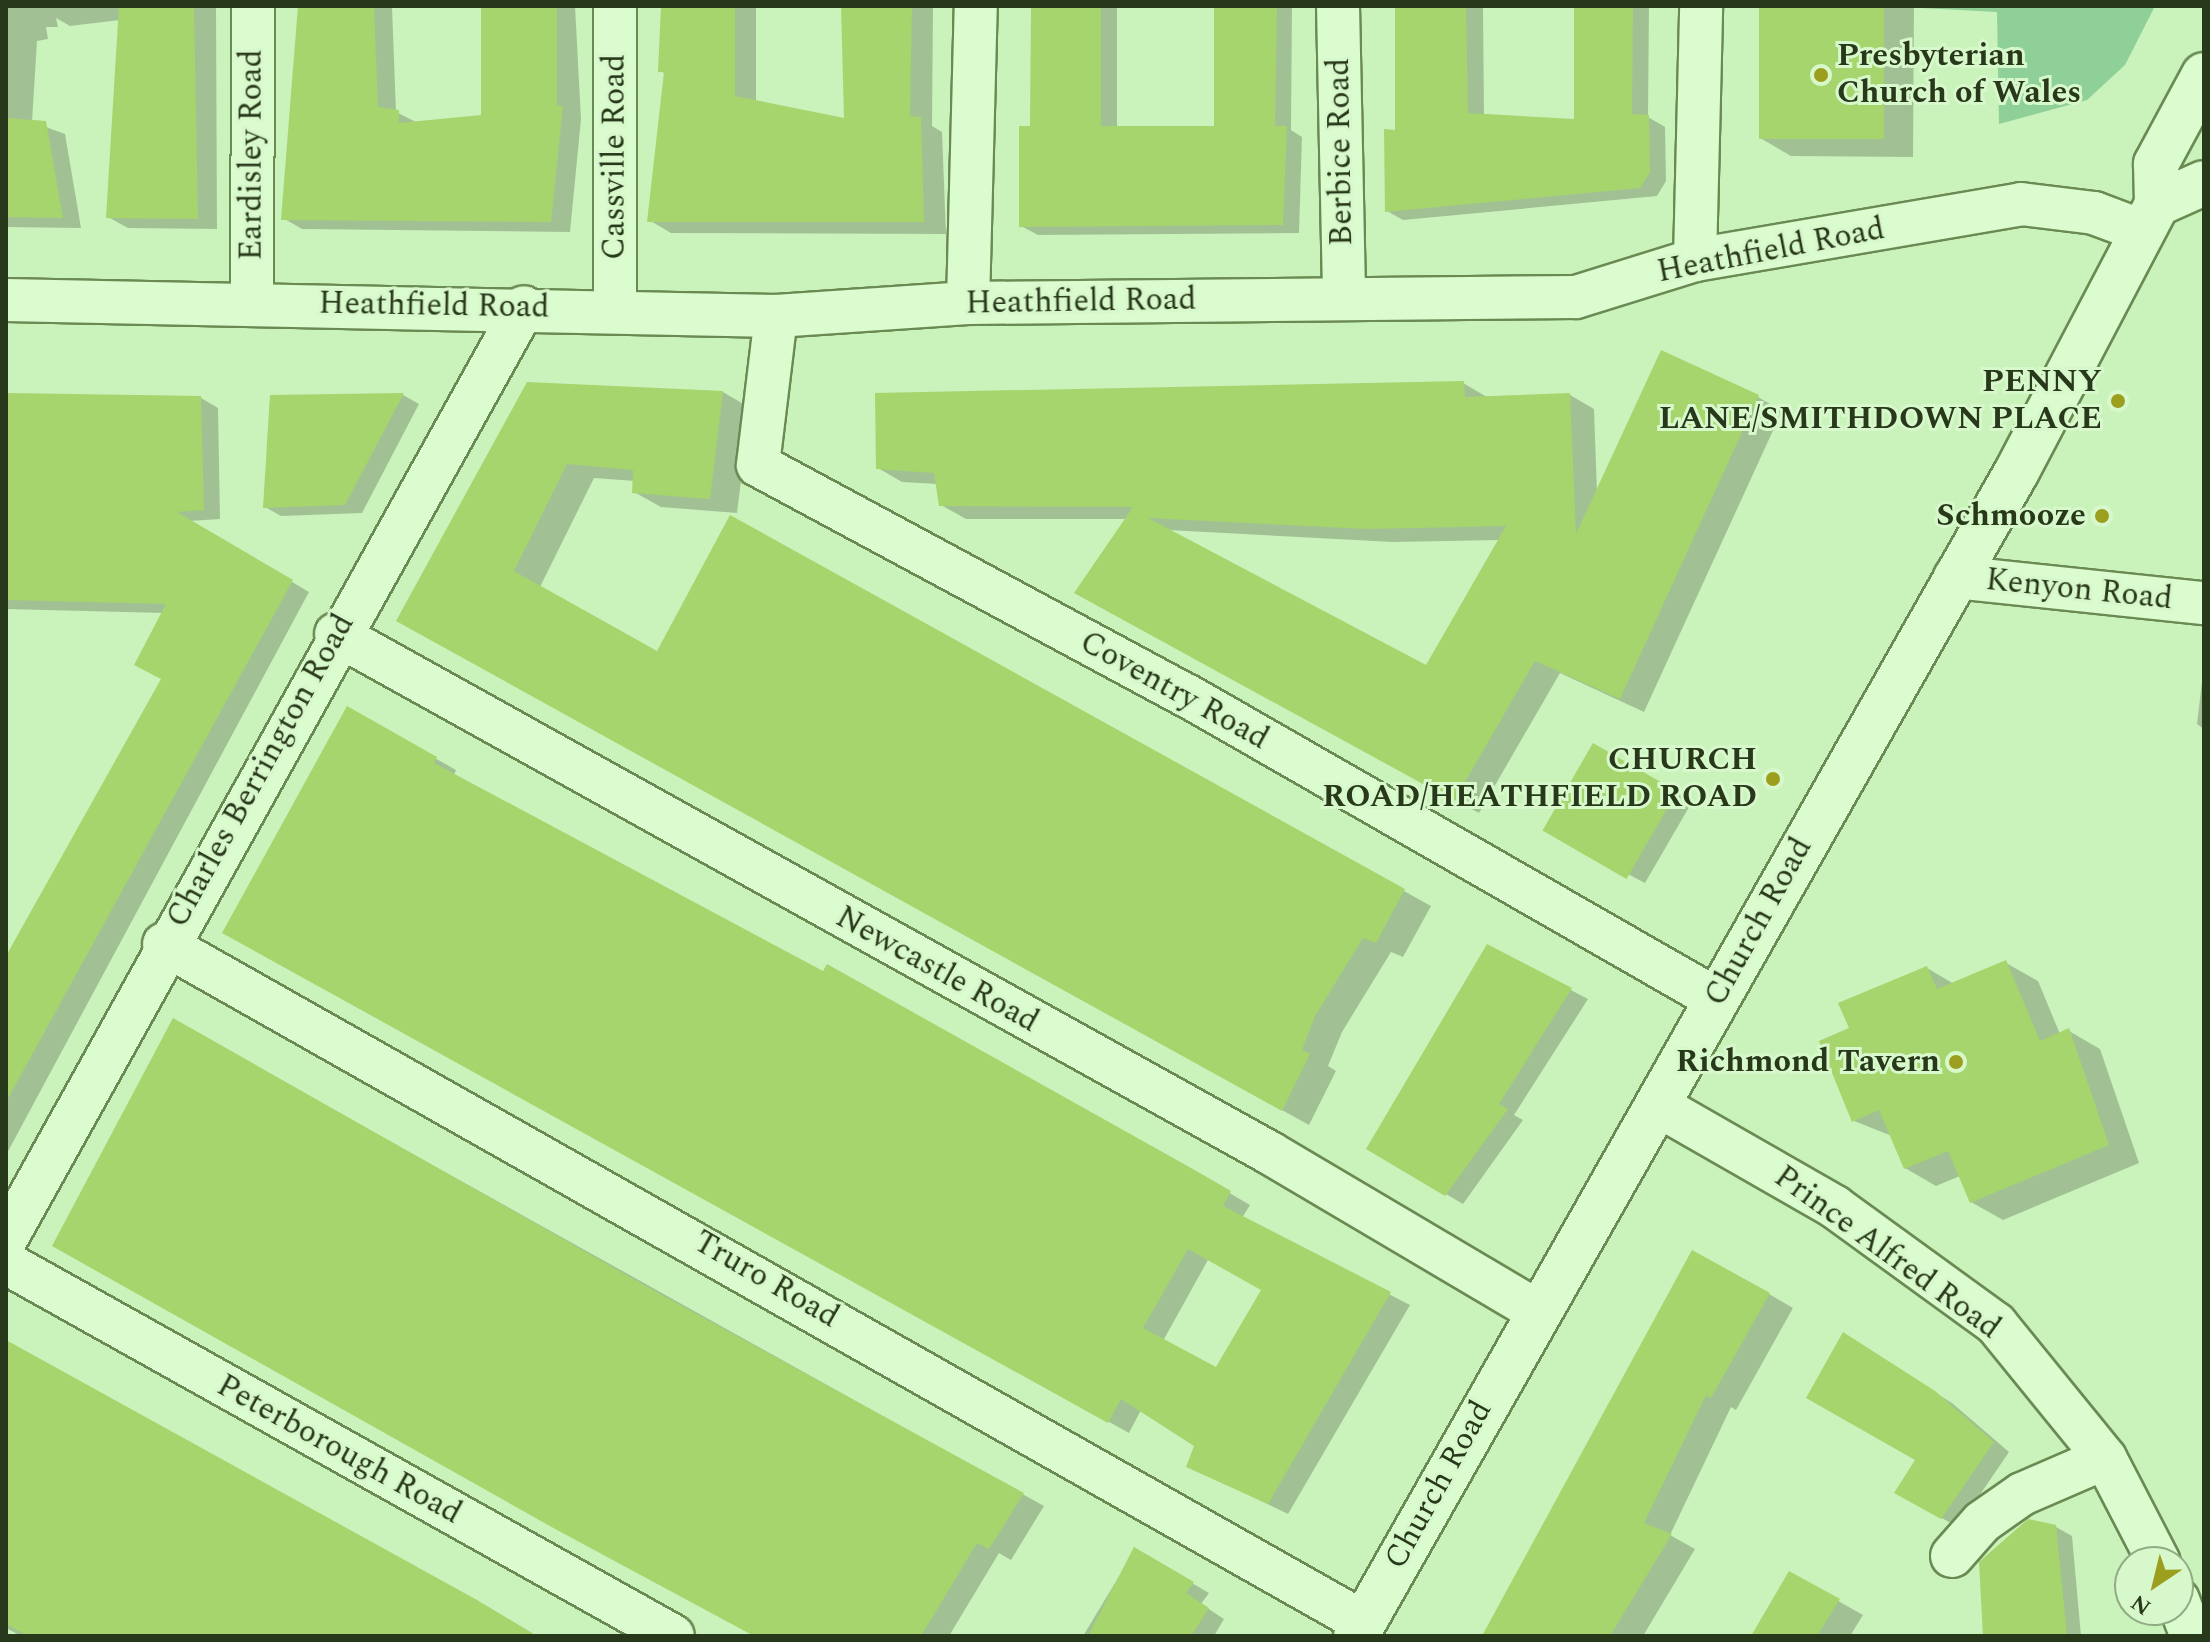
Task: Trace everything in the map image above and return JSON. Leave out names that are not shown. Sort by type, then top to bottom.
[{"type":"street","name":"Eardisley Road","points":[[252,304],[253,6]]},
{"type":"street","name":"Cassville Road","points":[[615,6],[615,308]]},
{"type":"street","points":[[968,303],[976,6]]},
{"type":"street","name":"Berbice Road","points":[[1338,6],[1344,298]]},
{"type":"street","points":[[1695,260],[1701,6]]},
{"type":"street","points":[[2149,218],[2156,164],[2204,75]]},
{"type":"street","points":[[2149,218],[2204,183]]},
{"type":"street","name":"Heathfield Road","points":[[6,300],[615,308],[776,316],[968,303],[1576,297],[1695,260],[2021,204],[2149,218]]},
{"type":"street","name":"Church Road","points":[[1360,1629],[1535,1310],[1657,1105],[1955,577],[2149,218]]},
{"type":"street","name":"Charles Berrington Road","points":[[6,1239],[164,944],[336,634],[524,307]]},
{"type":"street","name":"Coventry Road","points":[[776,316],[758,465],[1186,695],[1716,999]]},
{"type":"street","name":"Kenyon Road","points":[[1955,577],[2204,603]]},
{"type":"street","name":"Newcastle Road","points":[[336,634],[1270,1153],[1535,1310]]},
{"type":"street","name":"Truro Road","points":[[164,944],[1360,1629]]},
{"type":"street","name":"Prince Alfred Road","points":[[1657,1105],[1835,1207],[1996,1324],[2105,1458],[2151,1546]]},
{"type":"street","name":"Peterborough Road","points":[[6,1263],[673,1636]]},
{"type":"street","points":[[1952,1556],[1982,1522],[2022,1494],[2105,1458]]},
{"type":"green space","points":[[1884,6],[2155,6],[2125,65],[2087,100],[1999,124],[1997,12]]},
{"type":"building","points":[[119,6],[194,6],[198,219],[106,218]]},
{"type":"building","points":[[298,6],[374,6],[378,107],[399,110],[399,123],[481,115],[481,6],[557,6],[557,106],[563,106],[551,222],[281,220]]},
{"type":"building","points":[[661,6],[735,6],[735,96],[844,118],[841,6],[912,6],[910,116],[921,117],[924,222],[647,222],[664,72],[658,72]]},
{"type":"building","points":[[1031,6],[1101,6],[1101,126],[1214,126],[1214,6],[1277,6],[1275,126],[1287,126],[1283,225],[1019,227],[1019,126],[1030,126]]},
{"type":"building","points":[[1395,6],[1466,6],[1468,113],[1574,119],[1574,6],[1633,6],[1632,114],[1649,115],[1650,172],[1640,188],[1385,212],[1384,129],[1395,130]]},
{"type":"building","name":"Presbyterian Church of Wales","points":[[1759,6],[1884,6],[1884,139],[1759,139]]},
{"type":"building","points":[[6,118],[46,121],[63,218],[6,217]]},
{"type":"building","points":[[1661,350],[1759,395],[1620,699],[1535,661],[1454,801],[1074,593],[1133,507],[939,506],[934,473],[876,469],[875,393],[1464,381],[1465,397],[1570,393],[1576,534]],"holes":[[[1148,518],[1367,529],[1506,526],[1426,665]]]},
{"type":"building","points":[[527,382],[723,391],[710,499],[632,493],[633,470],[567,464],[514,571],[657,651],[730,515],[1405,889],[1376,943],[1363,938],[1315,1016],[1302,1050],[1310,1054],[1282,1111],[396,621]]},
{"type":"building","points":[[6,393],[201,396],[204,510],[177,512],[293,580],[6,1102],[6,956],[161,679],[134,665],[166,604],[6,600]]},
{"type":"building","points":[[404,393],[345,505],[263,508],[270,395]]},
{"type":"building","points":[[347,706],[437,757],[434,763],[823,971],[827,964],[1191,1168],[1231,1191],[1223,1206],[1391,1292],[1268,1504],[1186,1467],[1194,1446],[1121,1399],[1108,1423],[222,933]],"holes":[[[1188,1249],[1261,1290],[1216,1367],[1143,1328]]]},
{"type":"building","points":[[1593,743],[1677,792],[1627,879],[1542,830]]},
{"type":"building","points":[[1487,944],[1572,988],[1499,1104],[1508,1109],[1445,1196],[1366,1149]]},
{"type":"building","name":"Richmond Tavern","points":[[2006,960],[2040,1041],[2069,1028],[2109,1145],[1970,1203],[1948,1151],[1904,1169],[1879,1110],[1852,1122],[1819,1041],[1849,1028],[1838,1003],[1927,966],[1937,989]]},
{"type":"building","points":[[173,1018],[660,1294],[1024,1493],[989,1549],[977,1543],[921,1636],[754,1636],[557,1530],[52,1246]]},
{"type":"building","points":[[1692,1250],[1770,1293],[1711,1398],[1706,1395],[1644,1523],[1672,1534],[1610,1636],[1482,1636]]},
{"type":"building","points":[[1843,1332],[1935,1391],[1994,1442],[1941,1519],[1894,1493],[1915,1460],[1806,1398]]},
{"type":"building","points":[[6,1340],[537,1636],[28,1636],[6,1624]]},
{"type":"building","points":[[2028,1519],[2056,1525],[2067,1636],[1983,1636],[1979,1562]]},
{"type":"building","points":[[1134,1547],[1194,1582],[1186,1593],[1209,1608],[1191,1636],[1088,1636]]},
{"type":"building","points":[[1789,1571],[1840,1599],[1817,1636],[1751,1636]]},
{"type":"place","name":"Presbyterian Church of Wales","points":[[1821,75]]},
{"type":"place","name":"PENNY LANE/SMITHDOWN PLACE","points":[[2118,401]]},
{"type":"place","name":"Schmooze","points":[[2102,516]]},
{"type":"place","name":"CHURCH ROAD/HEATHFIELD ROAD","points":[[1773,779]]},
{"type":"place","name":"Richmond Tavern","points":[[1956,1062]]}]
